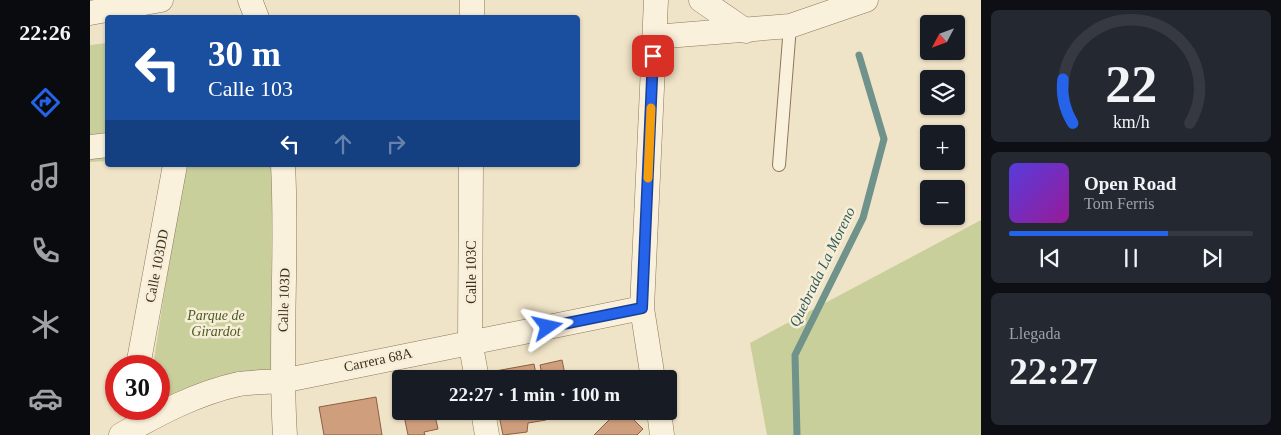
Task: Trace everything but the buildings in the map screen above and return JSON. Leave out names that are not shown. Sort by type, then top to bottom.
[{"type":"street","points":[[90,13],[161,0]]},
{"type":"street","points":[[250,0],[256,15]]},
{"type":"street","points":[[472,0],[472,15]]},
{"type":"street","points":[[652,370],[642,308],[656,0]]},
{"type":"street","points":[[701,0],[746,31]]},
{"type":"street","points":[[654,37],[790,26],[866,0]]},
{"type":"street","points":[[90,147],[105,145]]},
{"type":"street","name":"Calle 103DD","points":[[140,355],[176,167]]},
{"type":"street","name":"Calle 103D","points":[[283,167],[286,210],[282,381],[285,435]]},
{"type":"street","name":"Calle 103C","points":[[471,167],[470,341],[475,370]]},
{"type":"street","name":"Carrera 68A","points":[[124,434],[181,404],[214,391],[241,384],[282,381],[470,341],[642,308]]},
{"type":"street","points":[[124,434],[127,420]]},
{"type":"street","points":[[484,420],[487,435]]},
{"type":"street","points":[[660,420],[662,435]]},
{"type":"lane","points":[[779,165],[790,26]]},
{"type":"green space","points":[[105,43],[105,161],[90,162],[90,45]]},
{"type":"green space","name":"Parque de Girardot","points":[[184,167],[272,167],[271,372],[170,404],[170,355],[155,355]]},
{"type":"green space","points":[[981,220],[981,435],[767,435],[750,343]]},
{"type":"waterway","name":"Quebrada La Moreno","points":[[797,435],[795,355],[863,218],[884,139],[859,55]]},
{"type":"slow traffic","points":[[648,178],[651,108]]},
{"type":"route","points":[[548,327],[642,308],[653,56]]}]
